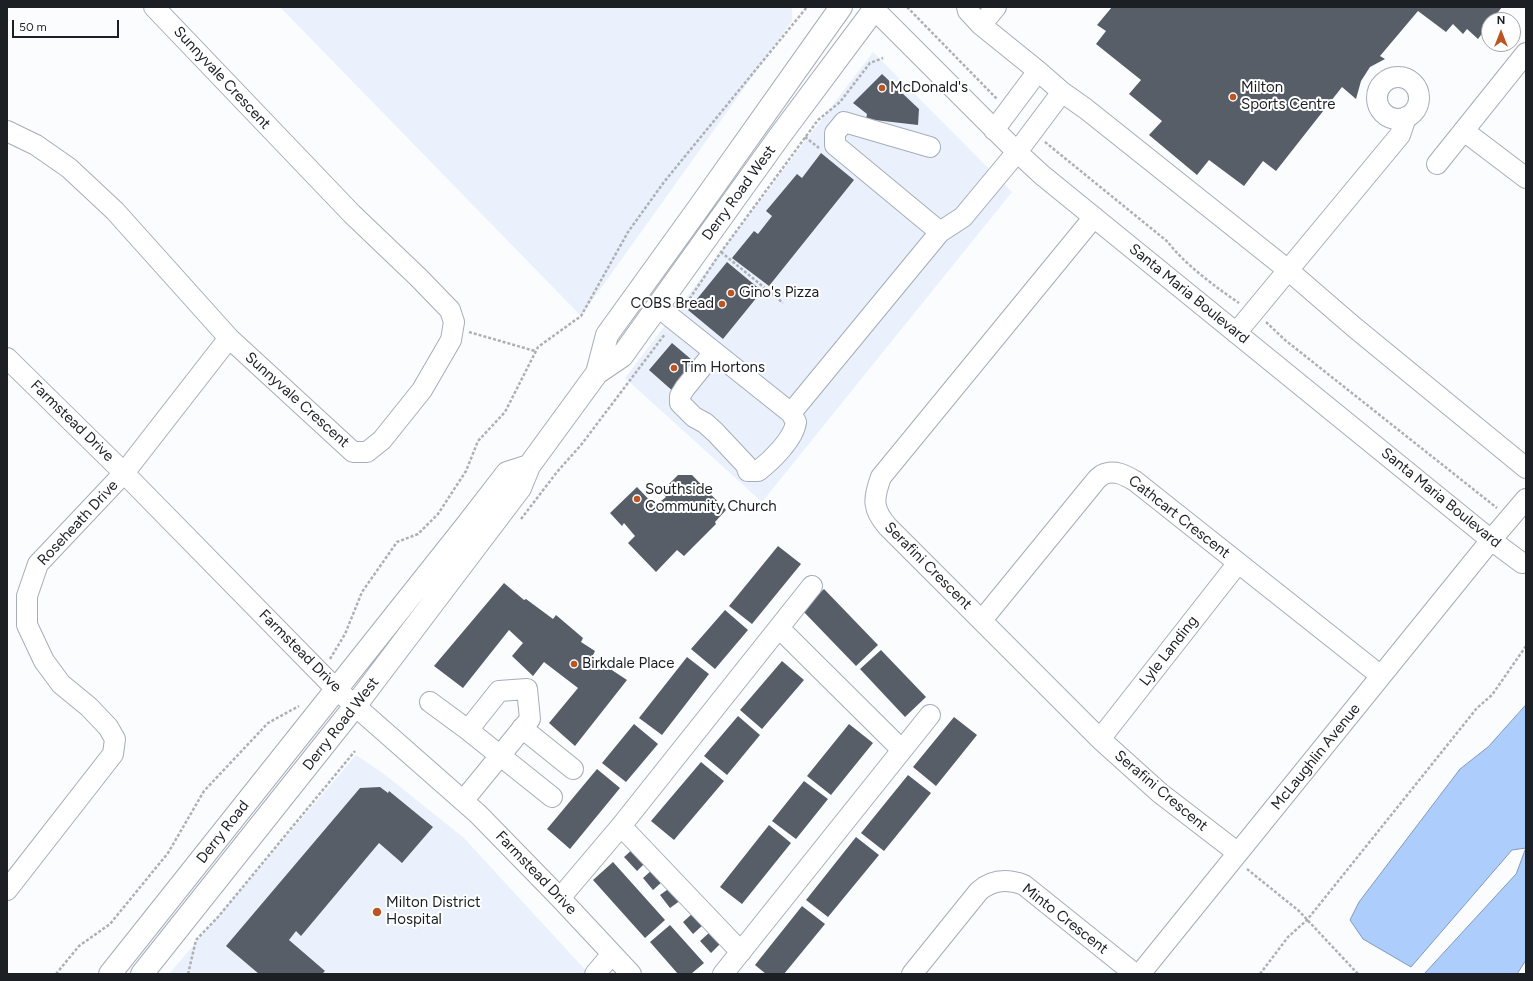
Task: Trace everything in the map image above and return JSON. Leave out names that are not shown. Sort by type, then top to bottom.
[{"type":"main road","name":"Derry Road West","points":[[597,373],[606,335],[700,206],[841,7]]},
{"type":"main road","name":"Derry Road West","points":[[147,973],[355,706],[520,488],[529,466],[597,373],[622,356],[779,137],[874,8]]},
{"type":"main road","name":"Derry Road West","points":[[336,689],[466,526],[507,472],[529,466]]},
{"type":"main road","name":"Derry Road","points":[[110,974],[336,689]]},
{"type":"street","name":"Sunnyvale Crescent","points":[[7,131],[36,145],[69,168],[115,211],[229,338],[354,452],[367,452],[382,440],[422,390],[451,340],[454,322],[450,310],[352,214],[154,7]]},
{"type":"street","points":[[967,7],[980,25],[1062,92],[1086,109],[1288,270],[1354,327],[1526,468]]},
{"type":"street","points":[[980,25],[996,7]]},
{"type":"street","name":"Santa Maria Boulevard","points":[[874,8],[994,130],[1042,175],[1491,540],[1525,565]]},
{"type":"street","points":[[1437,164],[1526,54]]},
{"type":"street","points":[[994,130],[1038,71]]},
{"type":"street","points":[[1368,115],[1378,92],[1381,86],[1391,78],[1405,78],[1412,82],[1419,94],[1419,101],[1412,114],[1399,119],[1386,116],[1378,106],[1378,92]]},
{"type":"street","points":[[791,414],[940,232],[963,217],[1017,152],[1062,92]]},
{"type":"street","points":[[1236,333],[1400,135],[1406,117]]},
{"type":"street","points":[[930,147],[844,122],[835,132],[835,145],[940,232]]},
{"type":"street","points":[[1464,131],[1526,178]]},
{"type":"street","name":"Serafini Crescent","points":[[1094,218],[881,477],[876,491],[878,516],[1100,740],[1160,793],[1236,856]]},
{"type":"street","points":[[658,307],[675,320],[791,414],[796,422],[795,428],[783,446],[768,464],[758,471],[748,471],[746,465],[715,432],[705,423],[694,418],[680,404],[680,396],[685,388],[714,352]]},
{"type":"street","name":"Roseheath Drive","points":[[7,890],[14,869],[113,754],[115,740],[108,727],[89,706],[61,684],[44,661],[27,625],[27,596],[38,564],[124,473],[229,338]]},
{"type":"street","name":"Farmstead Drive","points":[[7,358],[124,473],[322,673],[336,689],[478,814],[560,898],[631,974]]},
{"type":"street","name":"Cathcart Crescent","points":[[982,620],[1093,484],[1102,475],[1115,472],[1125,474],[1135,481],[1381,676]]},
{"type":"street","name":"McLaughlin Avenue","points":[[1140,974],[1491,540],[1526,499]]},
{"type":"street","name":"Lyle Landing","points":[[1100,740],[1238,563]]},
{"type":"street","points":[[560,898],[621,826],[812,586]]},
{"type":"street","points":[[779,628],[901,750]]},
{"type":"street","points":[[463,801],[530,719],[527,689],[499,691],[468,730]]},
{"type":"street","points":[[430,702],[468,730],[552,797]]},
{"type":"street","points":[[723,974],[930,715]]},
{"type":"street","points":[[522,728],[573,769]]},
{"type":"street","points":[[621,826],[741,952]]},
{"type":"street","name":"Minto Crescent","points":[[912,974],[979,891],[985,886],[994,882],[1002,881],[1014,881],[1024,885],[1135,974]]},
{"type":"street","points":[[595,974],[612,954]]},
{"type":"path","points":[[322,673],[344,634],[362,592],[397,542],[418,534],[438,514],[466,471],[478,441],[505,412],[538,347],[581,316],[628,232],[664,182],[807,7]]},
{"type":"path","points":[[908,7],[941,43],[988,88],[1008,112]]},
{"type":"path","points":[[518,523],[557,472],[581,445],[675,320],[720,252],[818,120],[840,102],[870,63],[883,58]]},
{"type":"path","points":[[1032,132],[1168,242],[1176,253],[1227,295],[1254,312],[1285,340],[1510,518]]},
{"type":"path","points":[[720,252],[783,303]]},
{"type":"path","points":[[453,328],[536,352]]},
{"type":"path","points":[[1260,974],[1288,937],[1307,920],[1477,708],[1492,695],[1526,646]]},
{"type":"path","points":[[56,974],[79,946],[110,924],[168,853],[204,791],[268,723],[304,704]]},
{"type":"path","points":[[188,974],[196,940],[218,916],[355,751]]},
{"type":"path","points":[[1236,856],[1299,911],[1358,974]]},
{"type":"shaded area","points":[[280,7],[792,7],[792,21],[581,316]]},
{"type":"shaded area","points":[[873,52],[1012,192],[762,502],[625,378]]},
{"type":"shaded area","name":"Milton District Hospital","points":[[356,755],[384,774],[464,838],[589,974],[169,974]]},
{"type":"water","points":[[1526,705],[1526,848],[1512,850],[1411,967],[1363,939],[1350,920],[1359,902],[1460,769],[1488,747]]},
{"type":"water","points":[[1526,848],[1526,960],[1517,974],[1424,974],[1516,874]]},
{"type":"building","name":"Milton Sports Centre","points":[[1112,7],[1502,7],[1498,12],[1481,12],[1481,35],[1478,39],[1467,29],[1463,34],[1453,24],[1446,32],[1418,11],[1380,56],[1385,59],[1370,67],[1361,81],[1356,99],[1342,87],[1276,171],[1263,161],[1244,186],[1209,160],[1197,175],[1149,135],[1162,121],[1129,94],[1141,80],[1096,44],[1106,31],[1097,25]]},
{"type":"building","name":"McDonald's","points":[[882,74],[919,109],[918,125],[866,119],[867,114],[853,103]]},
{"type":"building","points":[[821,153],[854,180],[769,286],[732,258],[754,231],[758,234],[772,216],[766,211],[797,174],[802,178]]},
{"type":"building","points":[[727,262],[762,291],[723,339],[688,310]]},
{"type":"building","name":"Tim Hortons","points":[[672,343],[699,366],[675,393],[649,370]]},
{"type":"building","points":[[678,475],[692,475],[726,510],[715,522],[716,524],[684,556],[677,550],[656,572],[628,543],[635,536],[624,523],[622,526],[610,513],[637,487],[655,506],[666,497],[661,492]]},
{"type":"building","points":[[778,546],[801,564],[752,624],[729,606]]},
{"type":"building","name":"Birkdale Place","points":[[504,583],[524,600],[526,599],[553,619],[556,615],[583,638],[581,642],[595,651],[592,657],[627,680],[575,746],[549,723],[578,688],[544,662],[533,676],[512,656],[523,643],[509,630],[463,688],[434,666]]},
{"type":"building","points":[[824,589],[878,645],[856,666],[802,610]]},
{"type":"building","points":[[725,610],[748,630],[715,669],[691,649]]},
{"type":"building","points":[[881,650],[926,697],[905,717],[860,669]]},
{"type":"building","points":[[687,657],[709,674],[662,735],[639,718]]},
{"type":"building","points":[[782,661],[804,680],[762,729],[740,710]]},
{"type":"building","points":[[738,716],[760,735],[727,775],[704,756]]},
{"type":"building","points":[[954,717],[977,735],[936,786],[913,767]]},
{"type":"building","points":[[634,724],[658,744],[626,782],[602,763]]},
{"type":"building","points":[[849,724],[873,743],[831,795],[807,776]]},
{"type":"building","points":[[701,762],[724,781],[674,840],[651,821]]},
{"type":"building","points":[[597,769],[620,788],[570,849],[547,829]]},
{"type":"building","points":[[908,775],[931,793],[884,851],[861,833]]},
{"type":"building","points":[[804,781],[828,799],[796,839],[772,821]]},
{"type":"building","points":[[380,787],[388,793],[389,791],[433,827],[402,863],[379,843],[301,936],[296,931],[289,940],[325,971],[322,974],[259,974],[226,946],[360,788]]},
{"type":"building","points":[[769,825],[791,843],[742,904],[720,887]]},
{"type":"building","points":[[856,837],[879,855],[828,917],[806,900]]},
{"type":"building","points":[[634,848],[647,861],[637,871],[624,857]]},
{"type":"building","points":[[613,862],[665,920],[645,938],[593,880]]},
{"type":"building","points":[[653,869],[663,881],[653,890],[643,878]]},
{"type":"building","points":[[671,887],[681,900],[670,908],[660,895]]},
{"type":"building","points":[[802,906],[825,924],[784,974],[766,974],[755,965]]},
{"type":"building","points":[[693,913],[703,925],[693,934],[683,922]]},
{"type":"building","points":[[670,925],[704,963],[691,974],[678,974],[650,942]]},
{"type":"building","points":[[710,932],[721,943],[711,953],[700,941]]},
{"type":"place","name":"McDonald's","points":[[882,88]]},
{"type":"place","name":"Milton Sports Centre","points":[[1233,97]]},
{"type":"place","name":"Gino's Pizza","points":[[731,293]]},
{"type":"place","name":"COBS Bread","points":[[722,304]]},
{"type":"place","name":"Tim Hortons","points":[[674,368]]},
{"type":"place","name":"Southside Community Church","points":[[637,499]]},
{"type":"place","name":"Birkdale Place","points":[[574,664]]},
{"type":"place","name":"Milton District Hospital","points":[[377,912]]}]
